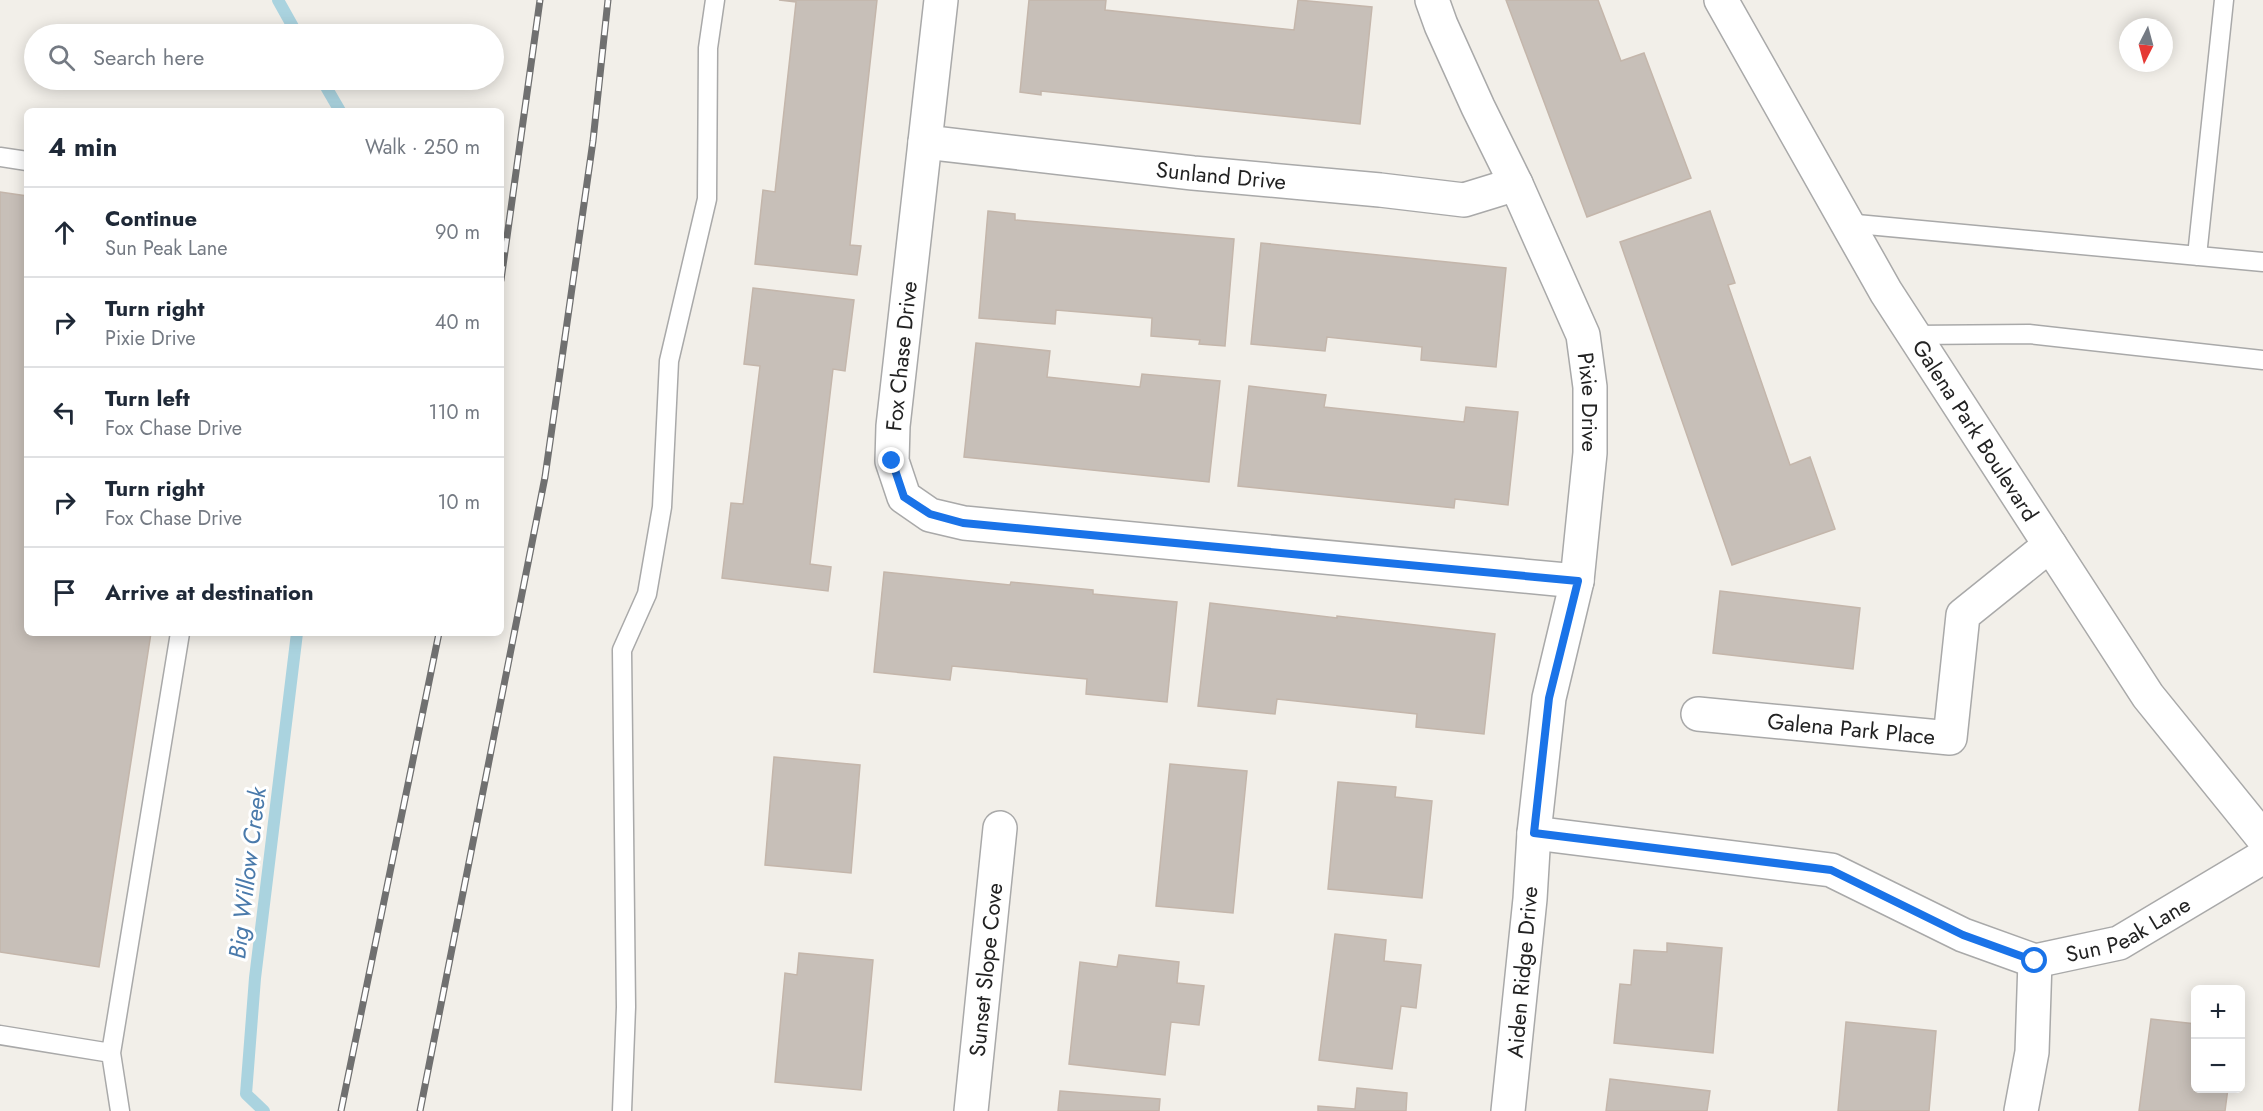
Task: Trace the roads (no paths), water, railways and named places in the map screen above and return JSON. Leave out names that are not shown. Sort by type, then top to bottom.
[{"type":"street","name":"Fox Chase Drive","points":[[940,0],[892,426],[892,461],[904,497],[930,514],[963,523],[1578,581]]},
{"type":"street","name":"Pixie Drive","points":[[1432,0],[1478,107],[1516,184],[1584,335],[1590,387],[1590,453],[1578,581],[1549,698],[1534,833]]},
{"type":"street","name":"Galena Park Boulevard","points":[[1721,0],[1886,292],[2148,696],[2263,838]]},
{"type":"street","name":"Sunland Drive","points":[[925,142],[1193,173],[1464,200],[1516,184]]},
{"type":"street","name":"Galena Park Place","points":[[1698,714],[1950,738],[1963,615],[2050,545]]},
{"type":"street","name":"Sunset Slope Cove","points":[[971,1111],[1000,828]]},
{"type":"street","name":"Sun Peak Lane","points":[[1534,833],[1831,870],[1963,935],[2035,961],[2119,943],[2263,857]]},
{"type":"street","name":"Aiden Ridge Drive","points":[[1508,1111],[1529,911],[1534,833]]},
{"type":"street","points":[[2021,1111],[2032,1052],[2035,961]]},
{"type":"lane","points":[[622,1111],[626,1007],[622,650],[647,594],[662,507],[669,361],[707,199],[708,48],[715,0]]},
{"type":"lane","points":[[2197,256],[2224,0]]},
{"type":"lane","points":[[0,157],[24,161]]},
{"type":"lane","points":[[1846,223],[2263,262]]},
{"type":"lane","points":[[1914,335],[2029,334],[2263,360]]},
{"type":"lane","points":[[120,1111],[111,1053],[180,636]]},
{"type":"lane","points":[[0,1035],[111,1053]]},
{"type":"waterway","name":"Big Willow Creek","points":[[278,0],[291,24]]},
{"type":"waterway","name":"Big Willow Creek","points":[[328,90],[338,108]]},
{"type":"waterway","name":"Big Willow Creek","points":[[264,1111],[246,1094],[255,978],[297,636]]},
{"type":"railway","points":[[504,258],[540,0]]},
{"type":"railway","points":[[420,1111],[545,477],[593,141],[608,0]]},
{"type":"railway","points":[[341,1111],[438,636]]}]
